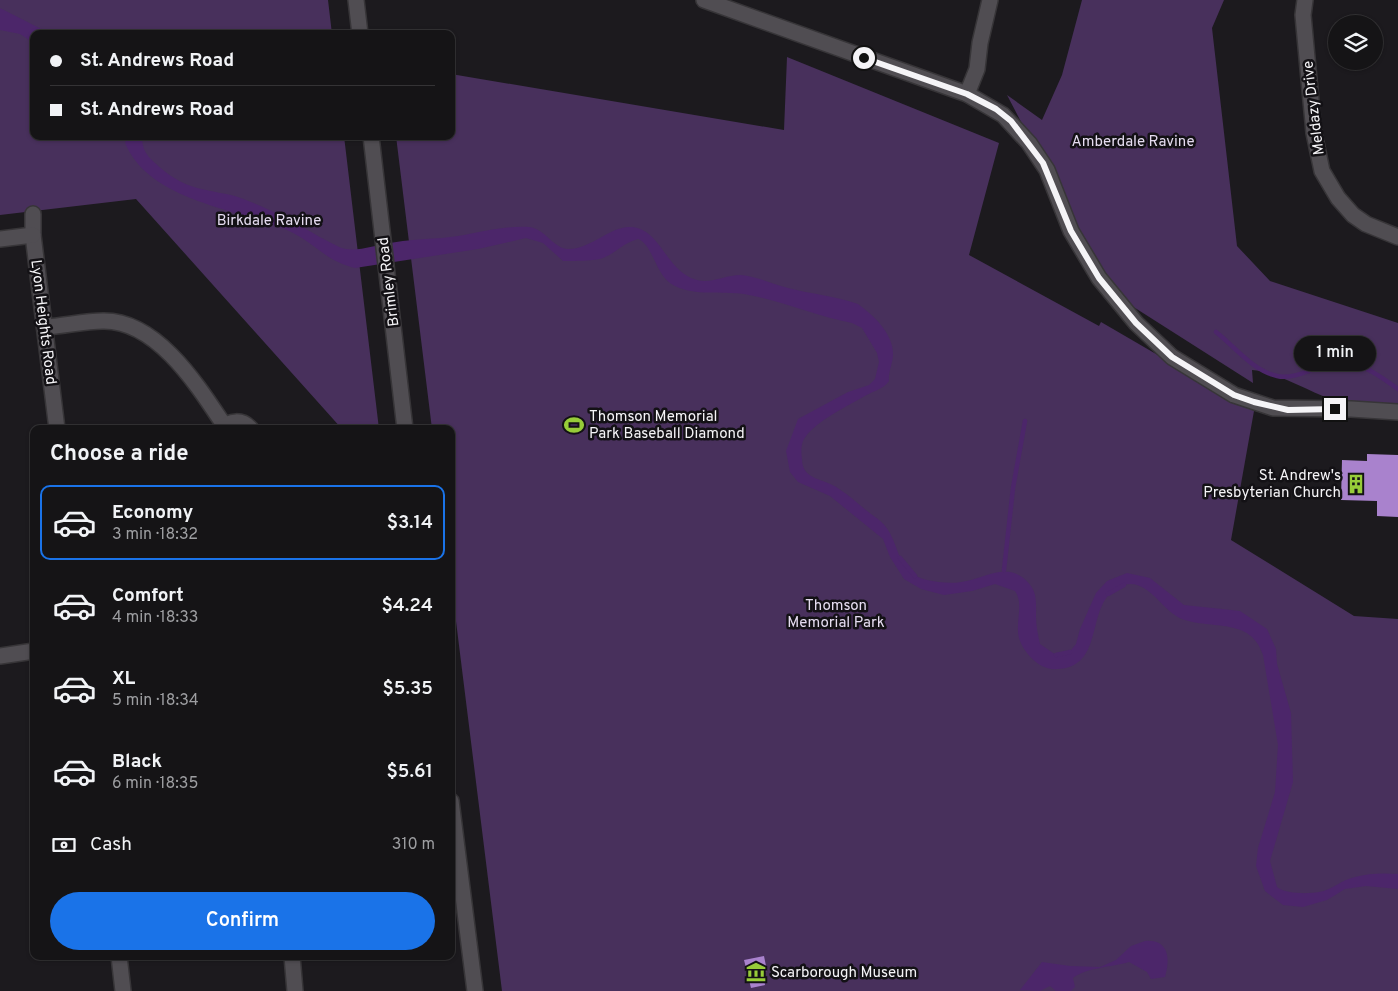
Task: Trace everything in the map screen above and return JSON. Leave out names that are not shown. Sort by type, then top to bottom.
[{"type":"street","points":[[356,0],[360,30]]},
{"type":"street","points":[[704,0],[737,6],[967,94],[1003,114],[1030,143],[1049,175],[1071,231],[1099,278],[1136,323],[1172,357],[1234,395],[1273,408],[1351,408],[1398,412]]},
{"type":"street","points":[[967,94],[970,81],[977,69],[980,43],[990,0]]},
{"type":"street","name":"Meldazy Drive","points":[[1305,0],[1303,15],[1312,115],[1317,154],[1322,171],[1338,198],[1353,215],[1366,224],[1398,237]]},
{"type":"street","name":"Brimley Road","points":[[371,140],[405,425]]},
{"type":"street","name":"Lyon Heights Road","points":[[33,214],[33,235],[57,425]]},
{"type":"street","points":[[0,239],[33,235]]},
{"type":"street","points":[[45,327],[104,321],[130,326],[148,337],[180,363],[222,425]]},
{"type":"street","points":[[228,425],[236,422],[242,425]]},
{"type":"street","points":[[0,656],[30,652]]},
{"type":"street","points":[[455,833],[475,991]]},
{"type":"street","points":[[119,960],[123,991]]},
{"type":"street","points":[[292,960],[295,991]]},
{"type":"green space","name":"Birkdale Ravine","points":[[0,0],[328,0],[332,30],[30,30],[30,140],[344,140],[379,425],[338,425],[136,199],[0,215]]},
{"type":"green space","name":"Amberdale Ravine","points":[[1082,0],[1224,0],[1212,28],[1237,246],[1270,281],[1398,323],[1398,404],[1354,404],[1340,402],[1262,371],[1252,370],[1253,383],[1110,292],[1007,95],[1042,120],[1062,75]]},
{"type":"green space","name":"Thomson Memorial Park","points":[[787,57],[999,143],[969,255],[1099,326],[1101,322],[1254,411],[1231,540],[1354,616],[1398,619],[1398,991],[502,991],[455,613],[455,425],[432,425],[396,140],[455,140],[455,75],[784,130]]},
{"type":"shaded area","points":[[0,8],[43,30],[30,30],[30,40],[20,34],[0,30]]},
{"type":"shaded area","points":[[126,140],[142,140],[149,157],[173,178],[190,186],[231,195],[252,202],[341,248],[363,249],[396,242],[452,237],[496,229],[529,227],[540,231],[558,246],[569,249],[586,245],[617,229],[632,227],[649,234],[674,265],[691,278],[704,281],[741,275],[858,304],[876,319],[890,339],[893,354],[889,381],[881,388],[830,416],[807,434],[801,450],[803,466],[806,471],[815,478],[833,485],[844,492],[884,525],[902,561],[907,569],[915,575],[927,580],[948,583],[969,581],[999,572],[1014,573],[1022,577],[1031,586],[1035,595],[1036,624],[1040,644],[1056,655],[1068,654],[1076,644],[1080,629],[1096,593],[1107,581],[1127,573],[1150,578],[1184,605],[1240,611],[1267,629],[1276,649],[1277,664],[1291,713],[1293,782],[1270,861],[1277,887],[1291,892],[1315,893],[1355,877],[1387,873],[1398,874],[1398,889],[1366,886],[1345,889],[1327,900],[1303,907],[1283,905],[1265,891],[1256,866],[1258,848],[1275,792],[1278,745],[1263,655],[1257,643],[1250,635],[1229,627],[1182,619],[1174,615],[1145,589],[1129,584],[1119,587],[1109,595],[1102,605],[1091,643],[1086,654],[1078,663],[1066,668],[1047,668],[1037,663],[1021,643],[1018,631],[1019,600],[1015,591],[995,584],[972,591],[944,595],[921,589],[904,579],[890,557],[883,539],[830,496],[798,482],[790,472],[786,451],[798,419],[848,392],[869,385],[875,379],[879,362],[877,353],[862,328],[852,323],[758,297],[736,293],[691,291],[675,286],[663,276],[648,248],[638,239],[627,243],[608,256],[595,260],[563,261],[543,243],[526,238],[478,249],[355,268],[336,261],[306,240],[289,231],[221,209],[174,191],[154,178],[137,163],[125,143]]},
{"type":"shaded area","points":[[1145,941],[1159,943],[1166,951],[1168,963],[1165,977],[1151,979],[1147,972],[1129,962],[1078,975],[1073,978],[1075,987],[1071,991],[1056,991],[1050,986],[1040,991],[1020,990],[1042,962],[1070,966],[1100,967],[1116,960],[1131,946]]},
{"type":"building","name":"St. Andrew's Presbyterian Church","points":[[1367,454],[1398,455],[1398,517],[1377,516],[1377,501],[1341,500],[1342,460],[1367,461]]},
{"type":"building","name":"Scarborough Museum","points":[[764,956],[767,971],[763,972],[765,985],[751,988],[744,960]]},
{"type":"waterway","points":[[1216,332],[1252,364],[1277,376],[1301,374],[1338,363],[1349,364],[1359,366],[1378,375],[1398,389]]},
{"type":"waterway","points":[[1004,570],[1013,488],[1025,421]]},
{"type":"waterway","points":[[900,558],[915,576]]},
{"type":"waterway","points":[[1108,594],[1124,585]]},
{"type":"waterway","points":[[1056,655],[1070,652]]},
{"type":"place","name":"Thomson Memorial Park Baseball Diamond","points":[[574,425]]},
{"type":"place","name":"St. Andrew's Presbyterian Church","points":[[1356,484]]},
{"type":"place","name":"Scarborough Museum","points":[[756,972]]},
{"type":"route","points":[[864,58],[967,94],[996,109],[1011,121],[1030,143],[1043,163],[1052,180],[1071,231],[1099,278],[1122,308],[1172,357],[1234,395],[1254,402],[1288,410],[1335,409]]}]
